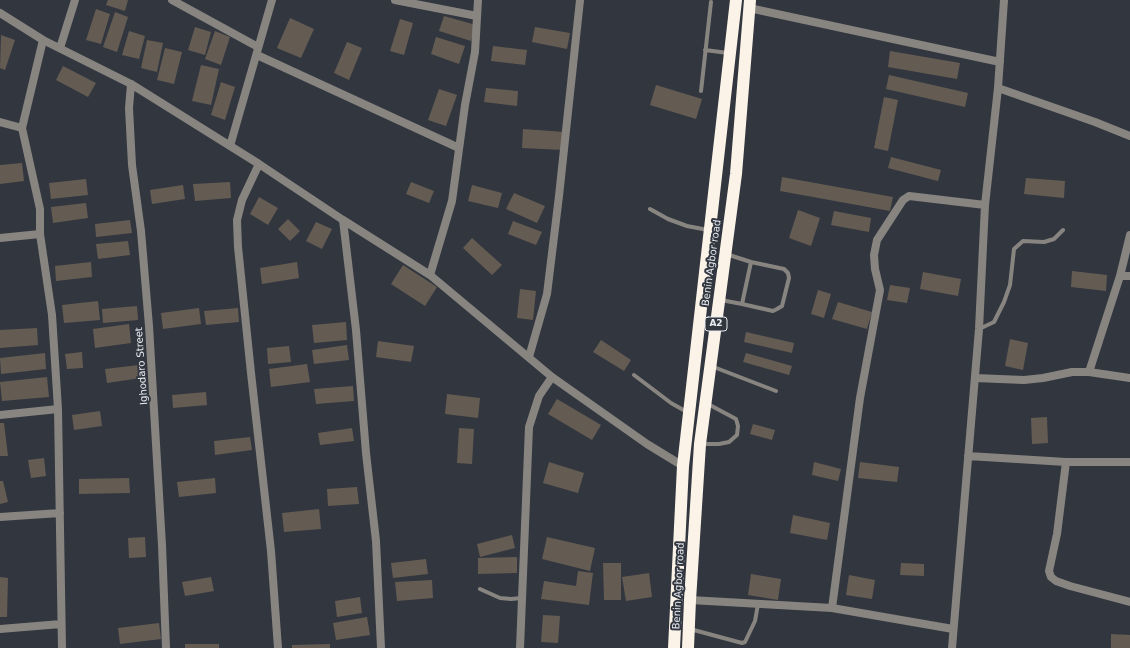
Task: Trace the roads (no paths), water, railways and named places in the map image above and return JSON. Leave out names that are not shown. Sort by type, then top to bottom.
[{"type":"highway","name":"Benin Agbor road","points":[[674,648],[683,466],[736,0]]},
{"type":"highway","name":"Benin Agbor road","points":[[688,648],[700,444],[736,174],[750,4]]},
{"type":"highway","points":[[717,171],[736,174]]},
{"type":"street","points":[[60,48],[75,0]]},
{"type":"street","points":[[172,0],[257,51],[459,148]]},
{"type":"street","points":[[230,146],[272,0]]},
{"type":"street","points":[[395,0],[477,16]]},
{"type":"street","points":[[430,275],[452,201],[465,105],[475,52],[478,0]]},
{"type":"street","points":[[529,358],[547,294],[580,0]]},
{"type":"street","points":[[952,648],[979,329],[985,205],[998,88],[1004,0]]},
{"type":"street","points":[[750,4],[1000,62]]},
{"type":"street","points":[[0,13],[44,40],[131,84],[259,164],[343,220],[430,275],[552,378],[648,444],[683,466]]},
{"type":"street","points":[[44,40],[22,128],[40,209],[40,234],[52,316],[58,409],[62,648]]},
{"type":"street","name":"Ighodaro Street","points":[[131,84],[129,108],[132,165],[142,231],[150,334],[162,545],[166,648]]},
{"type":"street","points":[[998,88],[1130,136]]},
{"type":"street","points":[[0,122],[22,128]]},
{"type":"street","points":[[259,164],[242,200],[237,220],[251,373],[271,551],[278,648]]},
{"type":"street","points":[[832,608],[860,398],[880,290],[875,269],[874,254],[877,240],[903,200],[909,196],[985,205]]},
{"type":"street","points":[[343,220],[356,330],[366,453],[376,541],[381,648]]},
{"type":"street","points":[[0,238],[40,234]]},
{"type":"street","points":[[1089,372],[1120,276],[1130,235]]},
{"type":"street","points":[[1120,276],[1130,276]]},
{"type":"street","points":[[975,378],[1024,380],[1072,372],[1089,372],[1130,378]]},
{"type":"street","points":[[520,648],[529,427],[539,396],[552,378]]},
{"type":"street","points":[[0,415],[58,409]]},
{"type":"street","points":[[968,456],[1066,462],[1130,462]]},
{"type":"street","points":[[1066,462],[1057,534],[1049,571],[1051,577],[1056,581],[1070,586],[1130,602]]},
{"type":"street","points":[[0,517],[60,513]]},
{"type":"street","points":[[690,600],[832,608],[953,629]]},
{"type":"street","points":[[0,629],[61,624]]},
{"type":"lane","points":[[701,91],[711,2]]},
{"type":"lane","points":[[706,50],[730,53]]},
{"type":"lane","points":[[650,209],[668,219],[687,226],[710,231]]},
{"type":"lane","points":[[979,329],[994,322],[1004,302],[1010,285],[1014,249],[1023,241],[1044,242],[1054,239],[1064,230]]},
{"type":"lane","points":[[719,299],[773,311],[782,306],[789,278],[788,273],[784,269],[725,254]]},
{"type":"lane","points":[[742,304],[752,262]]},
{"type":"lane","points":[[710,366],[776,391]]},
{"type":"lane","points":[[634,375],[671,403],[689,413]]},
{"type":"lane","points":[[700,444],[719,444],[729,442],[737,435],[738,426],[736,419],[706,403]]},
{"type":"lane","points":[[480,589],[500,598],[522,598]]},
{"type":"lane","points":[[689,629],[742,643],[745,642],[755,621],[758,604]]}]
